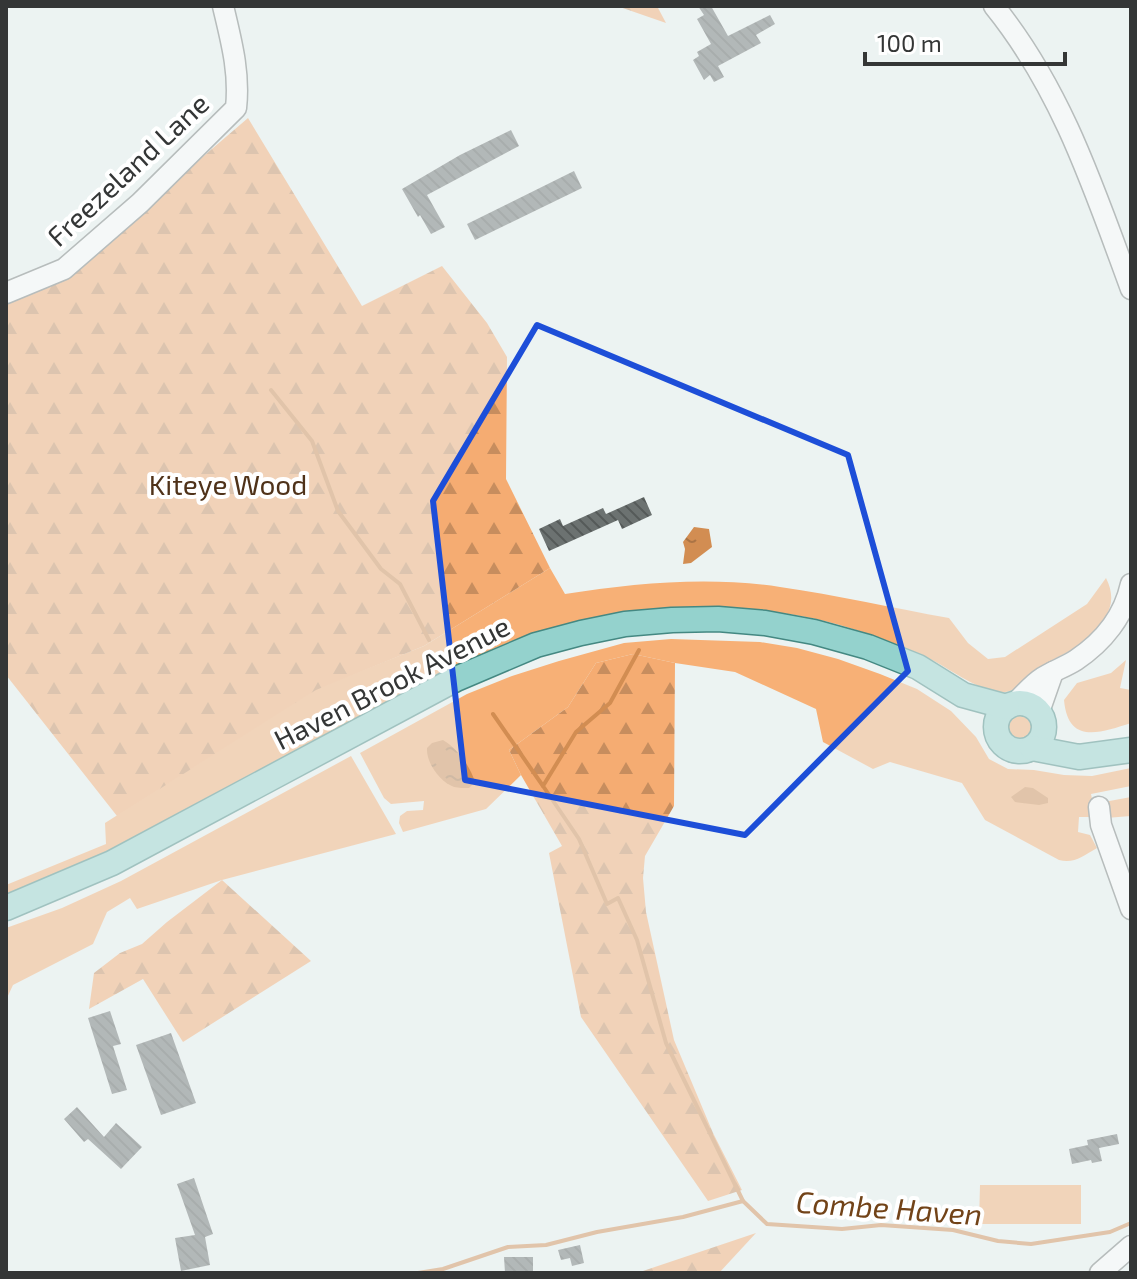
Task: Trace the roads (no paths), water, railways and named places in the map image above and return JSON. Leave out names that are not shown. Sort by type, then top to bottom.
[{"type":"main road","name":"Haven Brook Avenue","points":[[6,908],[112,863],[456,679],[536,645],[625,624],[718,619],[814,632],[868,647],[918,667],[963,695],[1010,705]]},
{"type":"main road","name":"Haven Brook Avenue","points":[[963,695],[998,736]]},
{"type":"main road","points":[[1079,757],[1028,704],[1010,705],[998,718],[998,736],[1011,749],[1032,748],[1079,757],[1131,750]]},
{"type":"main road","points":[[1032,748],[1041,738],[1042,718]]},
{"type":"street","name":"Freezeland Lane","points":[[6,293],[64,269],[140,203],[236,108],[238,86],[235,55],[223,6]]},
{"type":"street","points":[[994,6],[1043,77],[1068,125],[1131,289]]},
{"type":"street","points":[[1010,705],[1039,680],[1076,660],[1098,642],[1119,615],[1131,584]]},
{"type":"street","points":[[1042,718],[1053,672]]},
{"type":"street","points":[[1095,819],[1131,909]]},
{"type":"street","points":[[1100,1273],[1131,1246]]},
{"type":"water","points":[[694,527],[709,529],[712,547],[691,563],[683,564],[683,542]]},
{"type":"water","points":[[443,740],[458,753],[470,770],[475,782],[469,788],[449,785],[431,766],[427,748]]},
{"type":"water","points":[[1025,787],[1033,788],[1048,798],[1048,803],[1015,802],[1011,797]]},
{"type":"waterway","points":[[271,390],[312,441],[338,511],[381,569],[400,584],[429,640]]},
{"type":"waterway","points":[[639,650],[610,703],[576,732],[543,786],[579,839],[607,904],[618,898],[637,940],[666,1043],[743,1201]]},
{"type":"waterway","points":[[493,714],[543,786]]},
{"type":"waterway","name":"Combe Haven","points":[[418,1273],[443,1269],[508,1247],[546,1245],[597,1232],[683,1217],[743,1201],[767,1224],[842,1229],[881,1225],[953,1230],[998,1241],[1031,1244],[1110,1232],[1131,1223]]},
{"type":"park label","name":"Kiteye Wood","points":[[228,485]]}]
